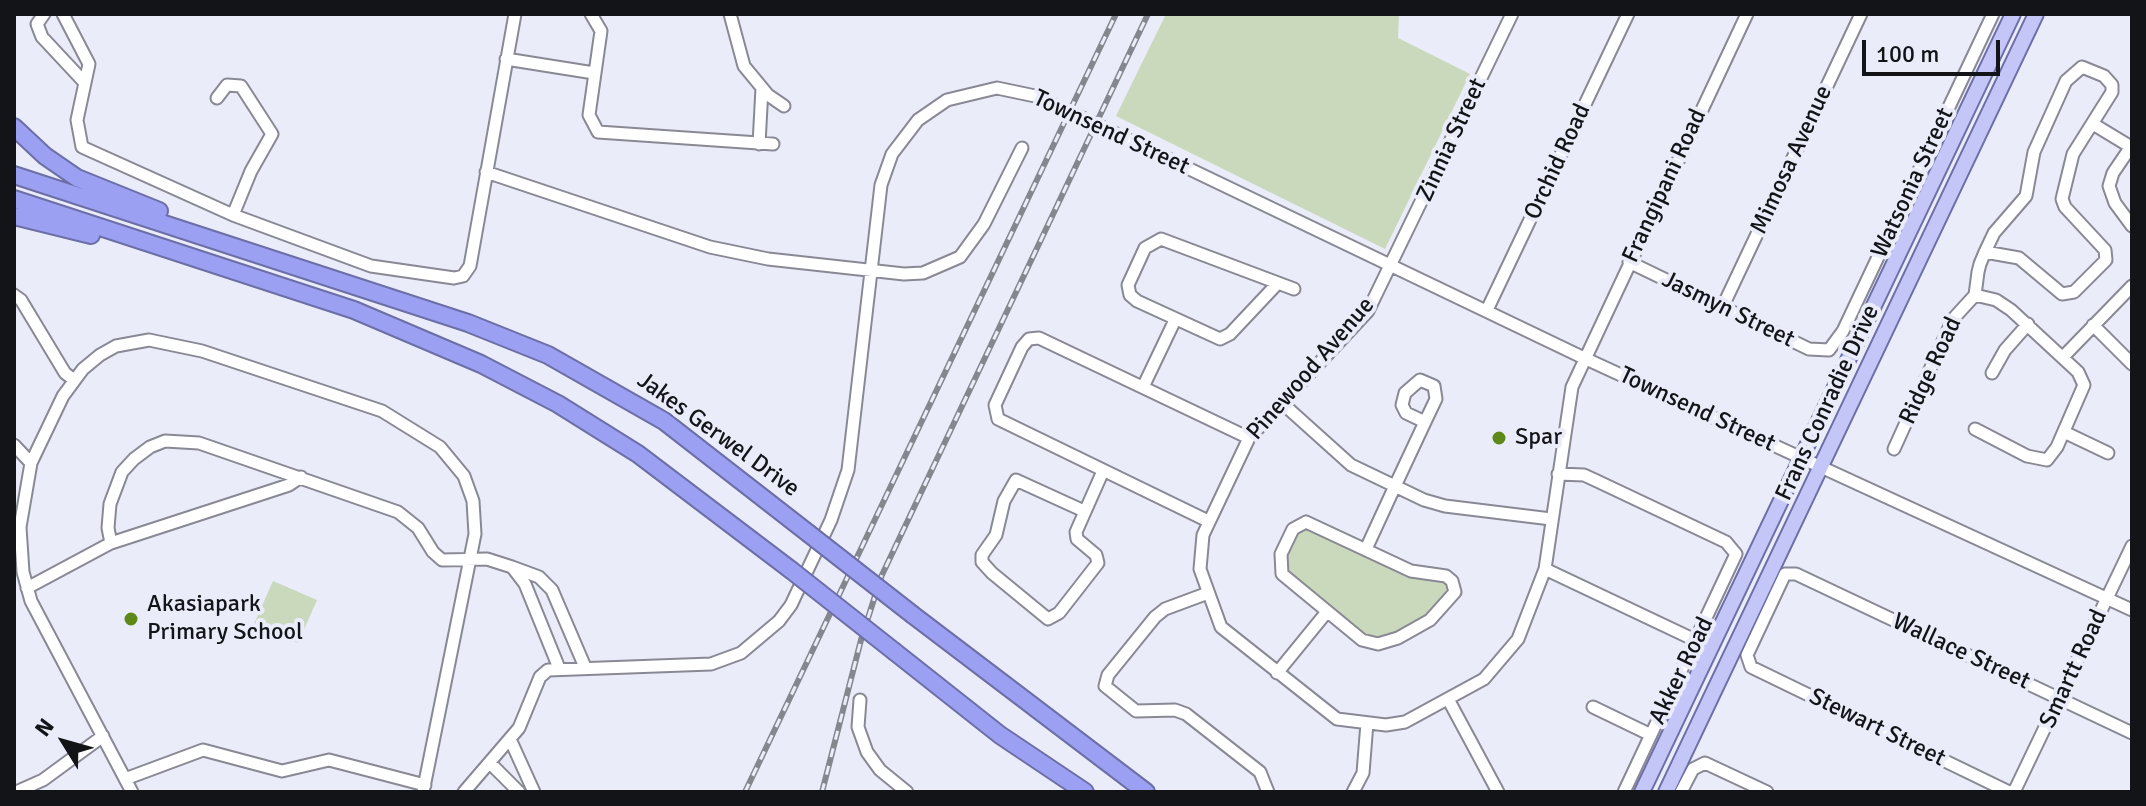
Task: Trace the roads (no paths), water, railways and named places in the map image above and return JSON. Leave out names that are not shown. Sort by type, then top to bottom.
[{"type":"highway","points":[[14,127],[45,156],[87,183],[291,260],[316,273]]},
{"type":"highway","name":"Jakes Gerwel Drive","points":[[14,175],[486,329],[591,376],[688,438],[913,615],[1146,792]]},
{"type":"highway","points":[[14,199],[377,319],[515,380],[654,464],[1000,735],[1085,792]]},
{"type":"highway","points":[[14,216],[159,252],[179,253]]},
{"type":"main road","name":"Frans Conradie Drive","points":[[1642,792],[2013,14]]},
{"type":"main road","name":"Frans Conradie Drive","points":[[1666,792],[2036,14]]},
{"type":"street","points":[[44,14],[37,24],[42,37],[85,83]]},
{"type":"street","points":[[63,14],[87,57],[77,129],[82,147],[233,215],[371,266],[460,278],[470,266],[515,14]]},
{"type":"street","points":[[591,14],[601,31],[589,115],[598,132],[773,144]]},
{"type":"street","points":[[730,14],[744,66],[762,88],[784,106]]},
{"type":"street","name":"Zinnia Street","points":[[1391,265],[1512,14]]},
{"type":"street","name":"Orchid Road","points":[[1487,310],[1628,14]]},
{"type":"street","name":"Frangipani Road","points":[[1584,358],[1747,14]]},
{"type":"street","name":"Mimosa Avenue","points":[[1723,306],[1861,14]]},
{"type":"street","name":"Watsonia Street","points":[[1829,350],[1843,331],[1993,14]]},
{"type":"street","points":[[506,59],[594,73]]},
{"type":"street","name":"Ridge Road","points":[[1894,449],[1953,319],[1975,295],[1978,272],[1985,252],[1999,224],[2026,196],[2034,152],[2066,81],[2082,67],[2104,76],[2112,85],[2112,92],[2073,154],[2062,199],[2065,207],[2105,250],[2107,256],[2102,265],[2074,292],[2062,294],[2019,258],[1985,252]]},
{"type":"street","points":[[217,98],[227,85],[241,86],[272,134],[251,171],[233,215]]},
{"type":"street","points":[[759,144],[762,88]]},
{"type":"street","name":"Townsend Street","points":[[559,668],[694,666],[724,660],[757,643],[791,605],[831,520],[848,470],[881,185],[892,154],[908,130],[947,100],[981,90],[1013,89],[1035,96],[1584,358],[2132,610]]},
{"type":"street","points":[[2093,124],[2131,146],[2109,186],[2115,203],[2132,226]]},
{"type":"street","points":[[486,172],[710,247],[768,259],[923,273],[960,257],[984,224],[1022,148]]},
{"type":"street","points":[[1277,284],[1222,339],[1137,301],[1128,291],[1145,248],[1156,240],[1165,239],[1294,289]]},
{"type":"street","name":"Jasmyn Street","points":[[1629,262],[1809,349],[1829,350]]},
{"type":"street","name":"Pinewood Avenue","points":[[1391,265],[1368,311],[1249,438],[1208,521],[1199,561],[1221,627],[1332,717],[1400,724],[1484,679],[1518,639],[1545,569],[1568,402],[1584,358]]},
{"type":"street","points":[[2063,357],[2132,286]]},
{"type":"street","points":[[14,295],[21,300],[65,373],[74,380]]},
{"type":"street","points":[[1975,295],[1996,300],[2028,324],[2078,372],[2084,385],[2051,457],[2040,461],[1975,429]]},
{"type":"street","points":[[1143,387],[1175,320]]},
{"type":"street","points":[[1992,373],[2028,324]]},
{"type":"street","points":[[2093,325],[2132,364]]},
{"type":"street","points":[[1208,521],[995,417],[995,405],[1022,347],[1029,339],[1039,338],[1249,438]]},
{"type":"street","points":[[125,779],[203,750],[282,771],[329,760],[424,788],[472,560],[475,516],[464,476],[440,447],[382,411],[202,351],[160,341],[138,340],[116,346],[92,361],[74,380],[54,411],[31,463],[17,542],[27,588],[125,779],[132,792]]},
{"type":"street","points":[[1282,403],[1339,457],[1434,505],[1551,519]]},
{"type":"street","points":[[1366,549],[1425,422]]},
{"type":"street","points":[[2064,432],[2108,453]]},
{"type":"street","points":[[111,543],[108,517],[122,472],[150,447],[165,441],[199,443],[398,512],[418,528],[442,560],[487,559],[539,577],[552,590],[585,667]]},
{"type":"street","points":[[14,445],[31,463]]},
{"type":"street","points":[[1084,511],[1016,480],[1004,501],[996,535],[982,555],[982,562],[1048,619],[1059,613],[1098,563],[1096,555],[1076,536],[1103,471]]},
{"type":"street","name":"Akker Road","points":[[1558,474],[1589,477],[1726,542],[1735,550],[1734,561],[1624,792]]},
{"type":"street","points":[[27,588],[111,543],[289,485],[301,477]]},
{"type":"street","points":[[1306,522],[1366,549],[1411,571],[1446,576],[1452,581],[1455,592],[1430,620],[1388,642],[1362,640],[1282,574],[1281,554],[1293,529],[1306,522]]},
{"type":"street","name":"Smartt Road","points":[[2012,792],[2132,546]]},
{"type":"street","points":[[464,792],[510,739],[528,710],[540,677],[559,668],[525,584],[512,567]]},
{"type":"street","points":[[1545,569],[1697,641]]},
{"type":"street","name":"Stewart Street","points":[[1789,572],[1778,589],[1747,662],[1755,670],[2012,792]]},
{"type":"street","name":"Wallace Street","points":[[1789,572],[2132,733]]},
{"type":"street","points":[[1208,593],[1159,613],[1108,675],[1105,686],[1136,711],[1175,710],[1186,714],[1260,772],[1268,792]]},
{"type":"street","points":[[1277,673],[1326,613]]},
{"type":"street","points":[[1448,699],[1498,792]]},
{"type":"street","points":[[860,700],[858,727],[867,752],[880,770],[907,792]]},
{"type":"street","points":[[1593,707],[1651,735]]},
{"type":"street","points":[[1354,792],[1363,773],[1367,723]]},
{"type":"street","points":[[16,792],[43,780],[103,736]]},
{"type":"street","points":[[510,739],[534,792]]},
{"type":"street","points":[[490,763],[519,792]]},
{"type":"street","points":[[1681,792],[1690,773],[1700,763],[1767,792]]},
{"type":"railway","points":[[745,792],[1116,14]]},
{"type":"railway","points":[[822,792],[861,640],[881,577],[1148,14]]},
{"type":"place","name":"Spar","points":[[1499,438]]},
{"type":"place","name":"Akasiapark Primary School","points":[[131,619]]}]
